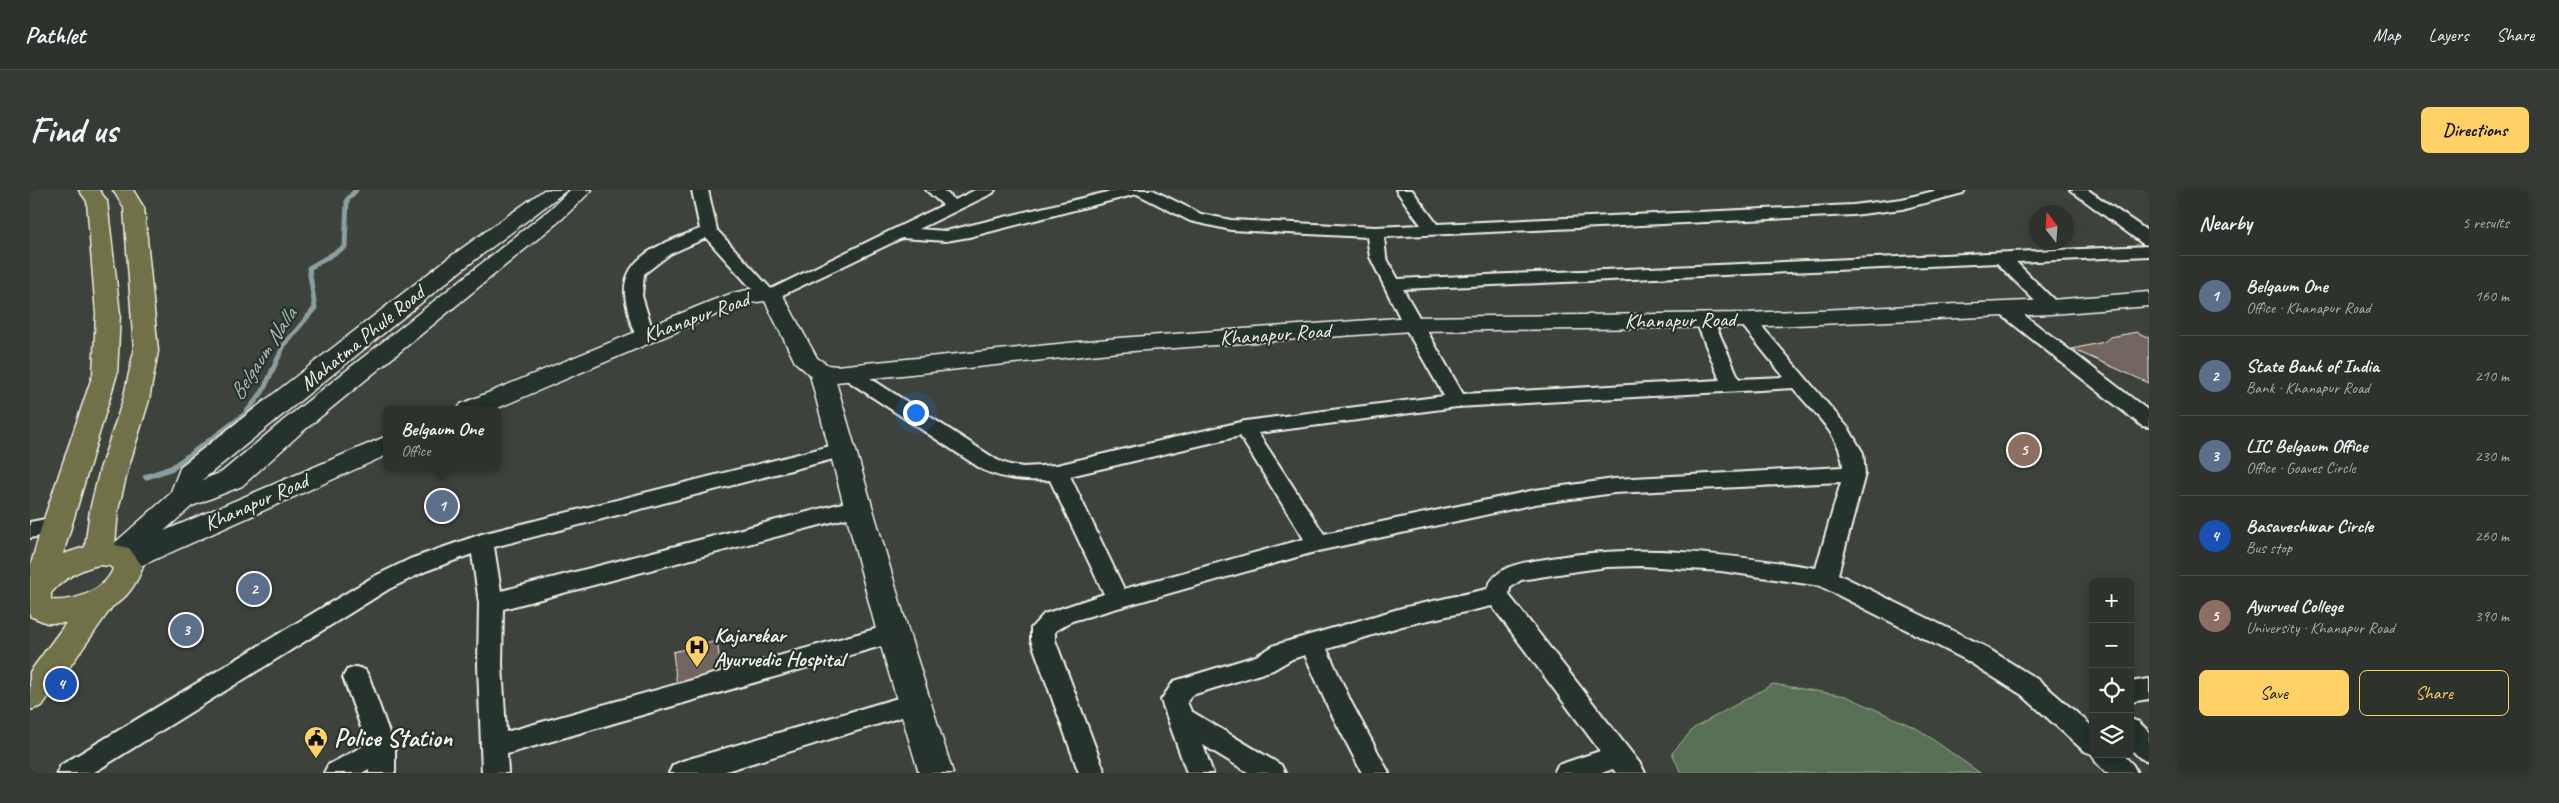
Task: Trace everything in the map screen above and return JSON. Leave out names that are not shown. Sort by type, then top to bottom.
[{"type":"main road","points":[[36,601],[56,525],[105,374],[108,314],[97,200],[89,190]]},
{"type":"main road","name":"Mahatma Phule Road","points":[[182,499],[190,473],[455,264],[557,190]]},
{"type":"main road","name":"Mahatma Phule Road","points":[[182,499],[232,478],[292,426],[556,214],[582,190]]},
{"type":"main road","points":[[30,697],[102,598],[121,582],[106,501],[136,400],[146,351],[134,208],[129,191]]},
{"type":"main road","points":[[501,414],[616,367],[764,295]]},
{"type":"main road","name":"Khanapur Road","points":[[479,406],[645,335],[742,298],[764,295],[807,362],[835,372],[1118,345],[1412,324],[1704,319],[1748,320],[2051,307],[2149,299]]},
{"type":"main road","points":[[835,372],[842,450],[893,633],[936,773]]},
{"type":"main road","name":"Khanapur Road","points":[[118,561],[383,447]]},
{"type":"main road","points":[[36,601],[61,567],[74,561],[118,561],[383,463]]},
{"type":"main road","points":[[118,561],[182,499]]},
{"type":"main road","points":[[36,601],[50,614],[76,610],[102,598]]},
{"type":"street","points":[[700,190],[709,231],[764,295],[902,233],[987,190]]},
{"type":"street","points":[[934,190],[954,207]]},
{"type":"street","points":[[902,233],[946,236],[969,232],[1135,190]]},
{"type":"street","points":[[1140,190],[1189,215],[1231,225],[1375,232],[1852,210],[1902,204],[1958,190]]},
{"type":"street","points":[[1405,190],[1433,230]]},
{"type":"street","points":[[1405,190],[1425,190]]},
{"type":"street","points":[[2078,190],[2149,240]]},
{"type":"street","points":[[645,335],[632,283],[636,272],[657,254],[709,231]]},
{"type":"street","points":[[1375,232],[1378,257],[1412,324],[1457,401]]},
{"type":"street","points":[[1393,284],[2002,259],[2149,251]]},
{"type":"street","points":[[2002,259],[2051,307]]},
{"type":"street","points":[[2005,309],[2149,421]]},
{"type":"street","points":[[1704,319],[1732,384]]},
{"type":"street","points":[[1748,320],[1797,382],[1842,434],[1853,453],[1854,474],[1825,578]]},
{"type":"street","points":[[835,372],[990,465],[1006,472],[1023,474],[1057,472],[1245,428],[1457,401],[1732,384],[1797,382]]},
{"type":"street","points":[[1245,428],[1318,543]]},
{"type":"street","points":[[70,773],[381,583],[418,565],[482,542],[842,450]]},
{"type":"street","points":[[1057,472],[1118,598]]},
{"type":"street","points":[[1092,773],[1043,640],[1044,628],[1052,620],[1065,614],[1318,543],[1403,526],[1482,507],[1576,490],[1711,480],[1854,474]]},
{"type":"street","points":[[491,603],[858,507]]},
{"type":"street","points":[[30,530],[56,525]]},
{"type":"street","points":[[482,542],[491,603],[490,665],[495,773]]},
{"type":"street","points":[[1567,773],[1626,764],[1497,596],[1498,586],[1503,579],[1515,574],[1616,558],[1682,560],[1825,578],[1975,653],[2031,688],[2089,739]]},
{"type":"street","points":[[1200,773],[1178,716],[1174,700],[1183,688],[1264,663],[1284,652],[1402,617],[1497,596]]},
{"type":"street","points":[[495,746],[893,633]]},
{"type":"street","points":[[1312,644],[1340,705],[1376,773]]},
{"type":"street","points":[[336,773],[382,761],[356,677]]},
{"type":"street","points":[[2134,691],[2149,689]]},
{"type":"street","points":[[682,773],[915,703]]},
{"type":"street","points":[[1178,716],[1272,773]]},
{"type":"street","points":[[2134,734],[2149,750]]},
{"type":"street","points":[[2109,758],[2124,773]]},
{"type":"green space","points":[[1773,684],[1846,696],[1918,729],[1980,773],[1681,773],[1672,753],[1694,728]]},
{"type":"building","points":[[2137,332],[2149,338],[2149,383],[2072,349],[2104,342],[2110,337]]},
{"type":"building","points":[[717,641],[722,675],[677,687],[673,652]]},
{"type":"waterway","name":"Belgaum Nalla","points":[[206,443],[245,414],[263,391],[284,345],[315,308],[309,268],[345,247],[347,200],[356,190]]},
{"type":"waterway","name":"Belgaum Nalla","points":[[146,477],[172,468],[208,442]]},
{"type":"place","name":"Ayurved College","points":[[2024,450]]},
{"type":"place","name":"Belgaum One","points":[[442,506]]},
{"type":"place","name":"State Bank of India","points":[[254,589]]},
{"type":"place","name":"LIC Belgaum Office","points":[[186,630]]},
{"type":"place","name":"Kajarekar Ayurvedic Hospital","points":[[697,668]]},
{"type":"place","name":"Basaveshwar Circle","points":[[61,684]]},
{"type":"place","name":"Police Station","points":[[316,759]]}]
